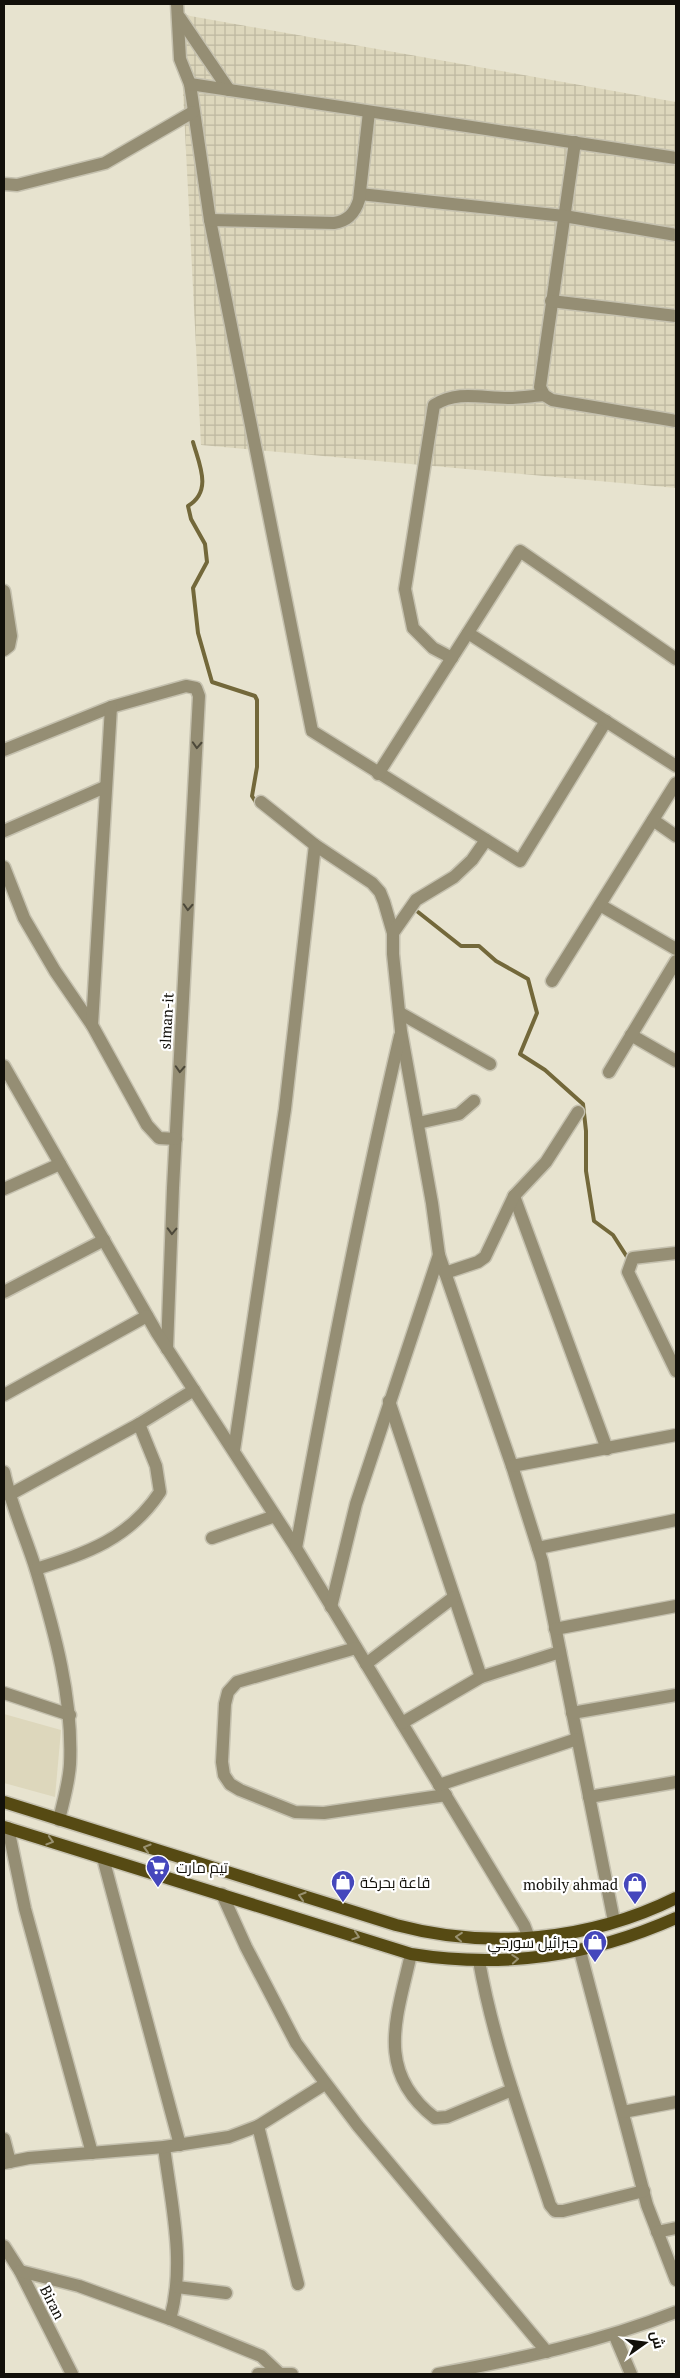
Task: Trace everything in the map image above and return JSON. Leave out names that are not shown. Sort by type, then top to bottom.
[{"type":"main road","points":[[4,1802],[418,1931],[486,1939],[529,1938],[575,1932],[650,1909],[676,1898]]},
{"type":"main road","points":[[6,1827],[411,1954],[479,1961],[543,1957],[580,1951],[619,1941],[676,1918]]},
{"type":"main road","points":[[650,1909],[659,1910],[663,1914],[663,1920],[655,1928]]},
{"type":"street","points":[[178,4],[180,59],[190,84],[210,220],[312,731],[520,861],[606,721]]},
{"type":"street","points":[[179,18],[229,90]]},
{"type":"street","points":[[190,84],[676,158]]},
{"type":"street","points":[[4,184],[17,186],[105,162],[193,112]]},
{"type":"street","points":[[210,220],[334,223],[346,220],[355,212],[360,194],[369,112]]},
{"type":"street","points":[[575,142],[539,383],[544,395],[552,400],[676,421]]},
{"type":"street","points":[[360,194],[564,216],[676,235]]},
{"type":"street","points":[[551,300],[676,316]]},
{"type":"street","points":[[452,658],[433,648],[413,628],[404,589],[434,406],[444,399],[458,395],[508,398],[544,395]]},
{"type":"street","points":[[378,774],[520,551],[676,659]]},
{"type":"street","points":[[4,591],[11,636],[9,646],[4,650]]},
{"type":"street","points":[[468,633],[676,766]]},
{"type":"street","name":"slman-it","points":[[111,707],[186,686],[196,688],[199,696],[176,1139],[168,1348]]},
{"type":"street","points":[[4,750],[111,707],[92,1025]]},
{"type":"street","points":[[552,981],[676,783]]},
{"type":"street","points":[[4,831],[106,787]]},
{"type":"street","points":[[261,802],[315,845],[372,883],[380,892],[393,934],[393,954],[401,1031],[439,1255],[512,1466],[538,1548],[614,1921]]},
{"type":"street","points":[[653,820],[676,836]]},
{"type":"street","points":[[393,934],[416,900],[454,877],[472,860],[486,840]]},
{"type":"street","points":[[234,1450],[285,1109],[315,845]]},
{"type":"street","points":[[4,867],[24,918],[55,971],[92,1025],[153,1133],[159,1138],[176,1139]]},
{"type":"street","points":[[600,905],[676,949]]},
{"type":"street","points":[[609,1072],[676,961]]},
{"type":"street","points":[[400,1013],[490,1064]]},
{"type":"street","points":[[296,1548],[341,1309],[379,1125],[401,1031]]},
{"type":"street","points":[[631,1035],[676,1061]]},
{"type":"street","points":[[4,1066],[147,1316],[296,1548],[524,1925],[529,1938]]},
{"type":"street","points":[[418,1123],[458,1114],[474,1101]]},
{"type":"street","points":[[445,1274],[478,1262],[485,1257],[514,1196],[546,1162],[578,1112]]},
{"type":"street","points":[[4,1189],[60,1164]]},
{"type":"street","points":[[514,1196],[607,1449]]},
{"type":"street","points":[[4,1292],[104,1240]]},
{"type":"street","points":[[675,1366],[628,1272],[632,1258],[676,1253]]},
{"type":"street","points":[[331,1607],[356,1504],[439,1255]]},
{"type":"street","points":[[4,1395],[147,1316]]},
{"type":"street","points":[[59,1820],[70,1766],[70,1715],[60,1658],[36,1569],[6,1484],[139,1424],[194,1390]]},
{"type":"street","points":[[389,1401],[482,1677]]},
{"type":"street","points":[[36,1569],[83,1554],[122,1532],[148,1512],[160,1492],[156,1466],[139,1424]]},
{"type":"street","points":[[512,1466],[676,1435]]},
{"type":"street","points":[[212,1538],[275,1516]]},
{"type":"street","points":[[538,1548],[676,1520]]},
{"type":"street","points":[[366,1664],[454,1597]]},
{"type":"street","points":[[555,1628],[676,1606]]},
{"type":"street","points":[[356,1648],[237,1682],[228,1692],[225,1704],[222,1762],[224,1775],[230,1784],[240,1790],[295,1812],[324,1813],[442,1790],[577,1739]]},
{"type":"street","points":[[402,1723],[482,1677],[560,1652]]},
{"type":"street","points":[[4,1693],[70,1715]]},
{"type":"street","points":[[572,1713],[676,1695]]},
{"type":"street","points":[[589,1797],[676,1782]]},
{"type":"street","points":[[6,1827],[25,1909],[92,2153]]},
{"type":"street","points":[[103,1858],[180,2145]]},
{"type":"street","points":[[222,1894],[246,1947],[296,2043],[326,2084],[547,2352]]},
{"type":"street","points":[[580,1951],[644,2191],[676,2280]]},
{"type":"street","points":[[411,1954],[394,2034],[397,2066],[407,2087],[435,2118],[447,2116],[512,2090]]},
{"type":"street","points":[[479,1961],[488,2010],[550,2205],[555,2211],[563,2211],[644,2191]]},
{"type":"street","points":[[4,2139],[7,2162],[29,2158],[164,2147],[229,2137],[258,2126],[326,2084]]},
{"type":"street","points":[[623,2112],[676,2102]]},
{"type":"street","points":[[258,2126],[298,2284]]},
{"type":"street","points":[[164,2147],[176,2232],[177,2287],[170,2319]]},
{"type":"street","points":[[658,2232],[676,2228]]},
{"type":"street","name":"Biran","points":[[4,2246],[20,2272],[72,2374]]},
{"type":"street","points":[[20,2272],[79,2286],[170,2319],[261,2356],[286,2374]]},
{"type":"street","points":[[177,2287],[226,2293]]},
{"type":"street","points":[[438,2374],[547,2352],[614,2334],[676,2312]]},
{"type":"street","points":[[614,2334],[631,2374]]},
{"type":"street","points":[[258,2374],[286,2374]]},
{"type":"shaded area","points":[[179,14],[676,102],[676,488],[201,445]]},
{"type":"shaded area","points":[[4,1714],[61,1730],[55,1797],[4,1783]]},
{"type":"waterway","points":[[193,442],[201,468],[202,485],[196,500],[188,506],[191,519],[205,544],[207,562],[193,588],[198,633],[212,682],[255,696],[257,700],[257,767],[252,796],[257,804]]},
{"type":"waterway","points":[[418,912],[461,946],[479,946],[496,961],[528,979],[537,1013],[520,1054],[545,1070],[583,1104],[586,1131],[586,1171],[594,1221],[613,1235],[629,1260]]},
{"type":"place","name":"تيم مارت","points":[[158,1888]]},
{"type":"place","name":"قاعة بحركة","points":[[343,1903]]},
{"type":"place","name":"mobily ahmad","points":[[635,1905]]},
{"type":"place","name":"جبرائيل سورجي","points":[[595,1963]]}]
